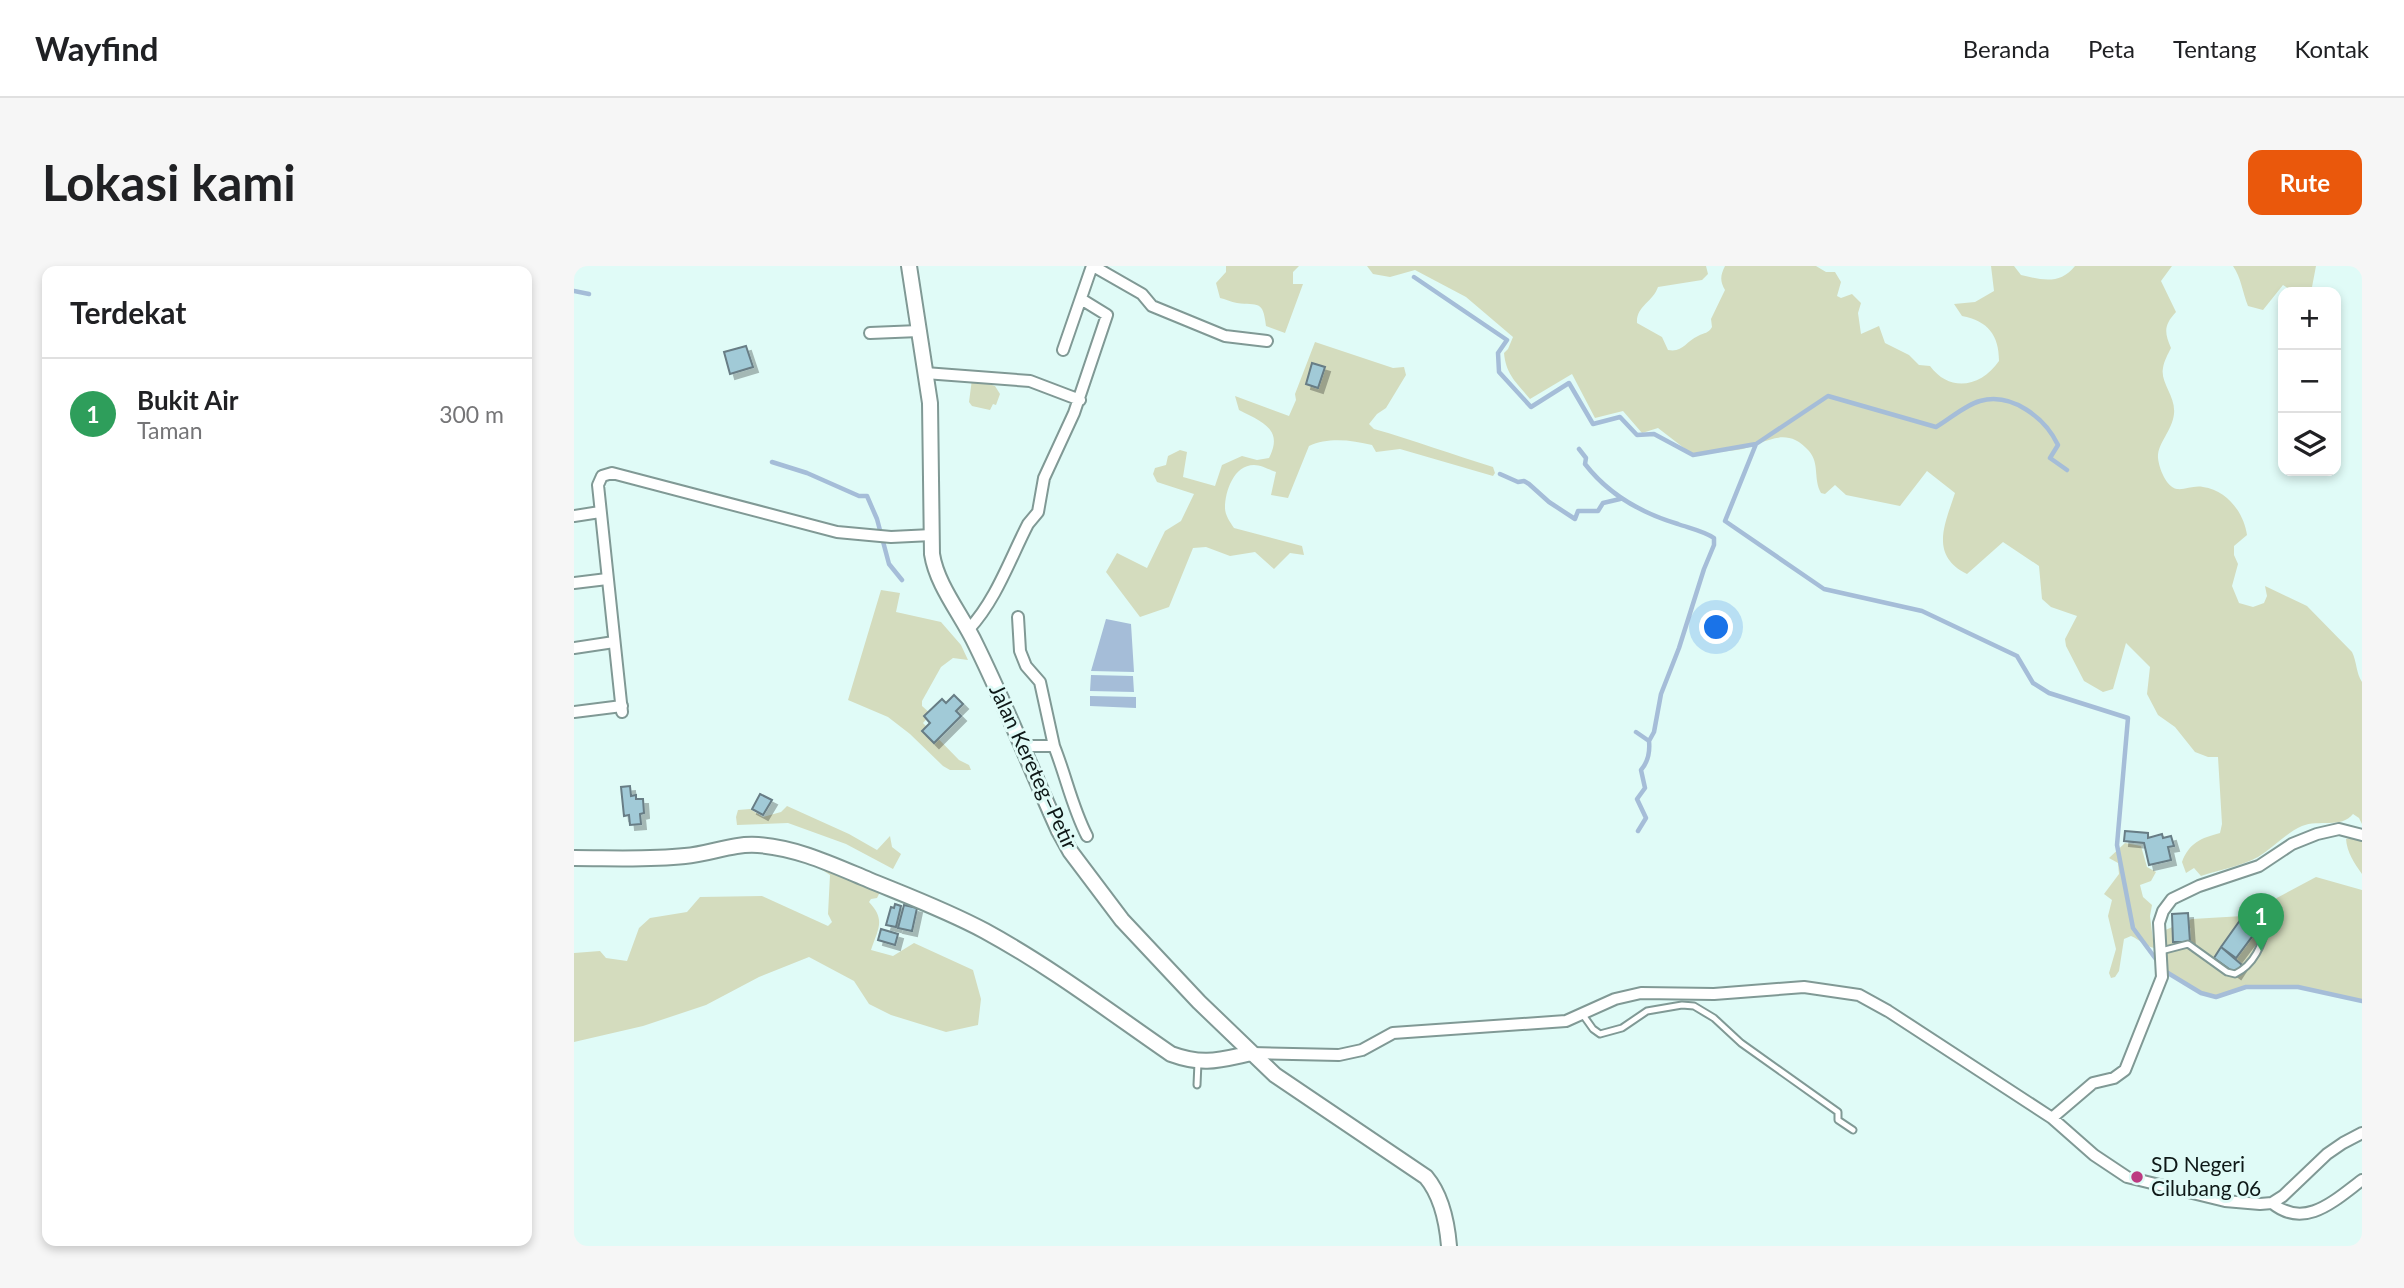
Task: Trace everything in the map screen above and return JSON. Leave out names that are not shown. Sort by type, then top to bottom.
[{"type":"street","name":"Jalan Kereteg–Petir","points":[[909,266],[931,421],[932,554],[936,572],[969,629],[1059,831],[1099,892],[1122,920],[1252,1053],[1290,1086],[1426,1177],[1439,1198],[1447,1223],[1449,1246]]},
{"type":"street","points":[[1063,350],[1093,266],[1142,294],[1152,306],[1225,336],[1267,341]]},
{"type":"street","points":[[969,629],[979,619],[1028,524],[1036,516],[1046,472],[1080,400],[1107,315],[1081,299]]},
{"type":"street","points":[[870,333],[919,331]]},
{"type":"street","points":[[925,373],[1030,381],[1080,400]]},
{"type":"street","points":[[574,712],[622,709],[600,512],[599,479],[602,475],[612,473],[837,532],[891,537],[932,535]]},
{"type":"street","points":[[574,516],[600,512]]},
{"type":"street","points":[[574,583],[607,579]]},
{"type":"street","points":[[1018,617],[1020,651],[1026,666],[1040,681],[1054,746],[1076,814],[1087,836]]},
{"type":"street","points":[[574,648],[614,642]]},
{"type":"street","points":[[1021,746],[1054,746]]},
{"type":"street","points":[[2052,1118],[2093,1083],[2114,1078],[2125,1070],[2162,960],[2158,933],[2163,911],[2172,899],[2259,866],[2292,844],[2317,834],[2339,829],[2362,835]]},
{"type":"street","points":[[574,858],[644,859],[688,856],[720,847],[756,845],[814,857],[984,931],[1041,964],[1171,1054],[1198,1062],[1252,1053],[1339,1055],[1362,1050],[1393,1032],[1556,1022],[1583,1014],[1615,999],[1641,993],[1714,994],[1804,988],[1859,995],[1888,1011],[2052,1118],[2094,1155],[2127,1177],[2225,1201],[2272,1203],[2327,1154],[2362,1133]]},
{"type":"street","points":[[2272,1203],[2282,1211],[2292,1214],[2316,1212],[2362,1180]]},
{"type":"lane","points":[[2162,960],[2188,944],[2227,972],[2235,974],[2240,972],[2260,949],[2266,925]]},
{"type":"lane","points":[[1583,1014],[1600,1034],[1622,1028],[1647,1011],[1682,1005],[1694,1006],[1714,1018],[1741,1044],[1838,1112],[1838,1120],[1853,1130]]},
{"type":"lane","points":[[1197,1085],[1198,1062]]},
{"type":"green space","points":[[1226,266],[1299,266],[1293,272],[1293,284],[1303,284],[1285,333],[1266,326],[1263,311],[1255,304],[1220,298],[1216,283],[1226,272]]},
{"type":"green space","points":[[1367,266],[1706,266],[1708,274],[1702,280],[1658,287],[1637,317],[1637,323],[1662,337],[1668,350],[1673,350],[1681,348],[1712,327],[1711,319],[1725,290],[1721,278],[1725,266],[1816,266],[1826,272],[1835,272],[1841,282],[1837,296],[1841,298],[1852,294],[1861,303],[1858,313],[1861,334],[1879,326],[1885,343],[1909,355],[1919,365],[1930,366],[1947,380],[1965,383],[1983,377],[1999,361],[1997,344],[1990,331],[1979,321],[1962,316],[1954,304],[1975,302],[1994,291],[1991,266],[2014,266],[2021,275],[2057,279],[2075,266],[2172,266],[2161,281],[2176,312],[2166,329],[2171,348],[2164,363],[2163,374],[2173,401],[2174,414],[2158,453],[2160,467],[2166,481],[2173,488],[2212,489],[2227,498],[2238,511],[2247,535],[2234,546],[2238,564],[2232,586],[2239,603],[2253,607],[2264,603],[2267,596],[2265,586],[2307,606],[2352,652],[2362,682],[2362,824],[2353,814],[2336,823],[2309,824],[2290,833],[2251,860],[2201,876],[2194,868],[2186,873],[2182,862],[2188,850],[2201,839],[2220,833],[2222,824],[2218,757],[2208,757],[2195,752],[2175,727],[2158,715],[2147,694],[2150,667],[2126,643],[2113,689],[2103,692],[2084,681],[2065,639],[2077,616],[2051,607],[2042,599],[2039,566],[2003,542],[1967,574],[1955,566],[1948,558],[1943,538],[1955,493],[1927,471],[1900,506],[1846,495],[1835,485],[1825,494],[1821,493],[1819,488],[1816,466],[1809,451],[1791,438],[1774,438],[1747,448],[1693,455],[1658,428],[1642,433],[1623,411],[1595,418],[1572,374],[1530,399],[1513,378],[1505,361],[1504,353],[1513,337],[1466,297],[1415,270],[1390,277],[1373,274]]},
{"type":"green space","points":[[2233,266],[2316,266],[2312,287],[2278,287],[2278,291],[2263,310],[2248,306]]},
{"type":"green space","points":[[1315,342],[1393,368],[1404,367],[1406,375],[1386,408],[1369,424],[1374,429],[1493,467],[1495,473],[1493,476],[1400,449],[1376,452],[1372,445],[1364,443],[1324,441],[1309,446],[1288,498],[1271,495],[1276,472],[1257,465],[1247,466],[1232,480],[1225,501],[1225,511],[1234,528],[1302,546],[1304,555],[1290,553],[1274,569],[1255,552],[1230,556],[1206,547],[1193,548],[1169,607],[1140,617],[1106,572],[1117,553],[1147,568],[1165,531],[1181,521],[1194,494],[1157,482],[1153,474],[1155,468],[1166,465],[1168,456],[1180,450],[1187,452],[1183,477],[1215,486],[1222,465],[1242,456],[1257,460],[1269,458],[1274,440],[1272,433],[1263,423],[1239,410],[1235,396],[1289,416]]},
{"type":"green space","points":[[972,379],[995,386],[1000,394],[996,405],[993,404],[990,410],[972,406],[969,402]]},
{"type":"green space","points":[[881,590],[900,593],[896,612],[941,622],[961,645],[968,660],[953,658],[941,667],[922,701],[922,706],[931,714],[923,723],[959,760],[969,765],[971,770],[950,770],[888,717],[848,700]]},
{"type":"green space","points":[[787,806],[877,850],[890,836],[892,847],[901,854],[893,869],[846,844],[788,823],[737,825],[738,810],[750,809],[763,817],[781,812]]},
{"type":"green space","points":[[2354,837],[2362,841],[2362,874],[2351,857],[2347,844],[2346,839]]},
{"type":"green space","points":[[781,840],[810,847],[881,880],[881,890],[877,898],[869,902],[879,920],[871,950],[893,956],[914,943],[973,970],[981,999],[978,1025],[946,1032],[891,1015],[869,1004],[854,981],[809,957],[759,977],[706,1005],[643,1026],[574,1042],[574,953],[600,951],[606,958],[627,961],[639,928],[650,918],[687,912],[700,897],[762,896],[828,926],[832,922],[828,914],[830,875],[794,857],[732,853],[741,841]]},
{"type":"green space","points":[[2125,843],[2141,846],[2147,867],[2156,872],[2151,881],[2140,885],[2143,897],[2152,905],[2150,916],[2154,948],[2131,936],[2124,939],[2119,971],[2111,978],[2109,973],[2116,949],[2108,916],[2112,900],[2104,894],[2119,874],[2118,863],[2109,858]]},
{"type":"green space","points":[[2316,877],[2362,890],[2362,1001],[2297,987],[2246,987],[2216,997],[2201,993],[2162,969],[2158,933],[2192,919],[2243,916]]},
{"type":"water","points":[[1106,619],[1131,624],[1134,672],[1091,671]]},
{"type":"water","points":[[1091,675],[1133,676],[1134,692],[1090,691]]},
{"type":"water","points":[[1090,696],[1136,697],[1136,708],[1090,706]]},
{"type":"building","points":[[746,346],[753,367],[730,374],[724,352]]},
{"type":"building","points":[[1312,363],[1325,367],[1318,388],[1306,384]]},
{"type":"building","points":[[954,695],[963,704],[956,711],[961,716],[934,743],[922,731],[930,723],[924,716],[942,699],[946,703]]},
{"type":"building","points":[[630,786],[631,796],[636,795],[636,799],[643,799],[644,813],[640,814],[641,824],[630,825],[629,815],[624,816],[621,787]]},
{"type":"building","points":[[760,794],[772,800],[763,815],[752,809]]},
{"type":"building","points":[[2125,831],[2148,833],[2148,838],[2162,834],[2163,838],[2171,836],[2174,846],[2168,847],[2171,860],[2149,865],[2144,843],[2124,841]]},
{"type":"building","points":[[895,904],[901,906],[896,927],[886,925],[891,907],[894,908]]},
{"type":"building","points":[[904,905],[917,908],[912,931],[898,928]]},
{"type":"building","points":[[2188,913],[2190,942],[2173,942],[2172,914]]},
{"type":"building","points":[[2243,916],[2260,926],[2236,958],[2221,947]]},
{"type":"building","points":[[881,929],[898,934],[895,945],[878,940]]},
{"type":"building","points":[[2221,947],[2242,965],[2236,974],[2214,958]]},
{"type":"waterway","points":[[1414,277],[1507,340],[1498,353],[1499,372],[1531,407],[1569,383],[1593,424],[1620,417],[1637,435],[1654,434],[1693,455],[1756,444],[1828,396],[1936,427],[1969,406],[1992,399],[2015,404],[2045,425],[2058,445],[2050,458],[2067,470]]},
{"type":"waterway","points":[[574,291],[589,294]]},
{"type":"waterway","points":[[1756,444],[1725,521],[1824,589],[1922,611],[2017,656],[2033,683],[2049,693],[2128,718],[2117,845],[2133,928],[2158,962]]},
{"type":"waterway","points":[[1579,449],[1586,458],[1585,464],[1615,494],[1664,520],[1714,538],[1714,545],[1661,694],[1654,732],[1649,741]]},
{"type":"waterway","points":[[772,462],[807,473],[859,496],[867,496],[877,519],[889,564],[902,580]]},
{"type":"waterway","points":[[1500,474],[1518,482],[1524,481],[1575,519],[1578,511],[1598,511],[1603,503],[1620,499]]},
{"type":"waterway","points":[[1636,732],[1649,741],[1647,760],[1641,770],[1645,788],[1637,799],[1646,818],[1638,831]]},
{"type":"waterway","points":[[2163,970],[2201,993],[2216,997],[2246,987],[2298,987],[2362,1001]]},
{"type":"place","name":"Bukit Air","points":[[2261,951]]},
{"type":"place","name":"SD Negeri Cilubang 06","points":[[2137,1177]]}]
